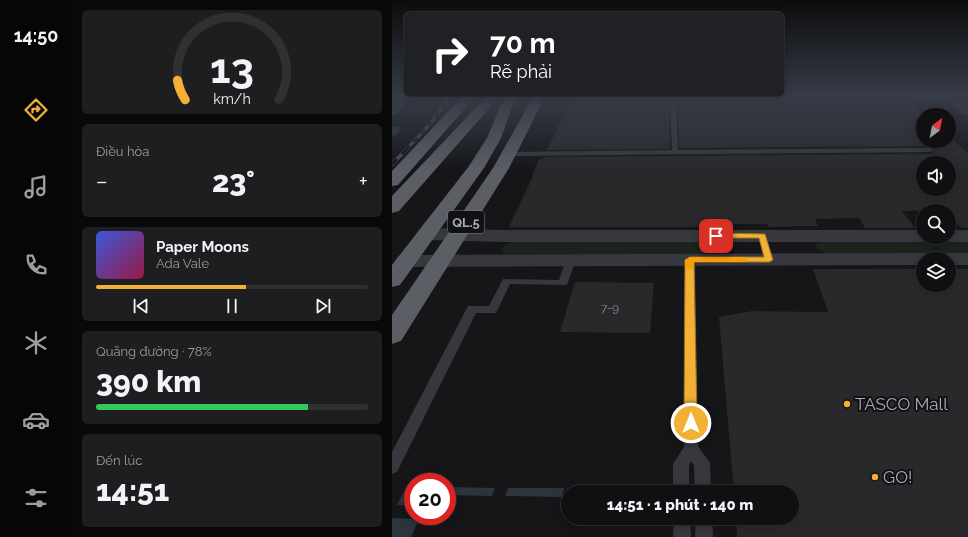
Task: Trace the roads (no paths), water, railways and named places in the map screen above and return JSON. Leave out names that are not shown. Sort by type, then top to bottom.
[{"type":"highway","points":[[392,181],[446,122]]},
{"type":"highway","name":"QL.5","points":[[392,207],[479,122]]},
{"type":"highway","name":"QL.5","points":[[392,280],[476,168],[494,138],[497,122]]},
{"type":"highway","points":[[494,138],[513,122]]},
{"type":"highway","name":"QL.5","points":[[392,335],[458,234],[508,154],[525,122]]},
{"type":"street","points":[[426,234],[504,236],[916,236]]},
{"type":"street","points":[[762,236],[769,260]]},
{"type":"street","points":[[956,236],[968,236]]},
{"type":"street","points":[[406,261],[916,259]]},
{"type":"street","points":[[956,259],[968,259]]},
{"type":"lane","points":[[674,122],[675,152]]},
{"type":"lane","points":[[508,154],[931,150]]},
{"type":"lane","points":[[392,467],[472,309],[492,310],[507,281],[564,283],[571,260]]},
{"type":"lane","points":[[681,485],[681,464],[691,448],[690,260]]},
{"type":"lane","points":[[691,448],[702,463],[703,485]]},
{"type":"lane","points":[[682,525],[682,537]]},
{"type":"lane","points":[[704,525],[704,537]]},
{"type":"railway","points":[[406,150],[431,122]]},
{"type":"railway","points":[[392,164],[406,150]]},
{"type":"place","name":"TASCO Mall","points":[[847,404]]},
{"type":"place","name":"GO!","points":[[875,477]]}]
